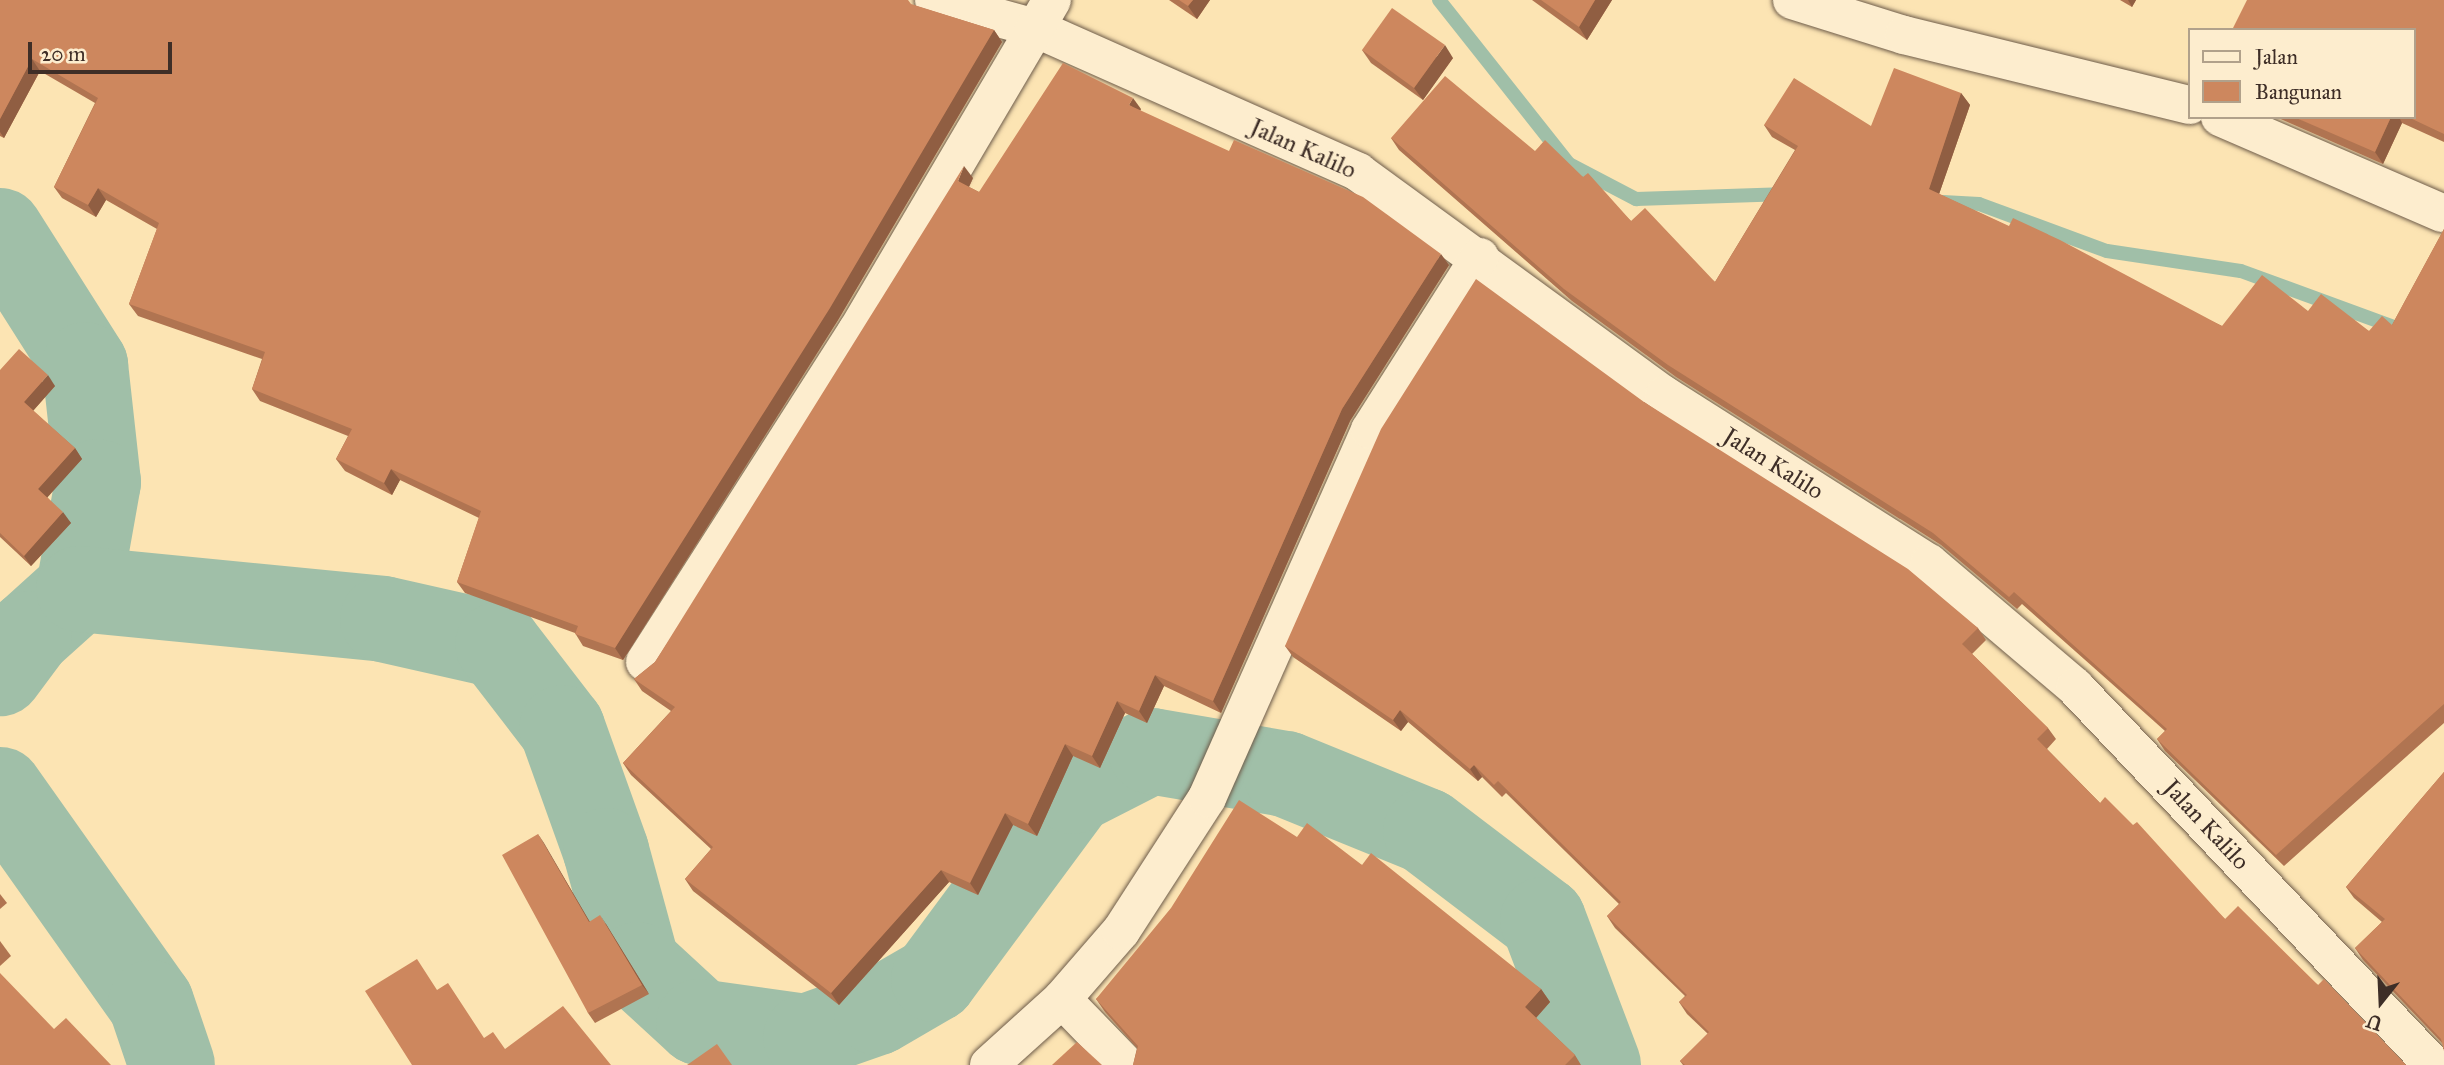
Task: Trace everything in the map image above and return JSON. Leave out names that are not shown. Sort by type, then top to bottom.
[{"type":"street","name":"Jalan Kalilo","points":[[934,0],[1044,14],[1359,172],[1480,257],[1664,395],[1929,563],[2075,687],[2431,1064]]},
{"type":"street","points":[[1792,0],[1904,35],[2188,105]]},
{"type":"street","points":[[645,662],[857,331],[1044,14]]},
{"type":"street","points":[[2225,119],[2442,213]]},
{"type":"street","points":[[989,1065],[1062,999],[1121,931],[1207,798],[1370,430],[1480,257]]},
{"type":"street","points":[[1062,999],[1126,1065]]},
{"type":"building","points":[[0,0],[908,0],[911,4],[994,30],[830,308],[615,648],[575,634],[578,626],[457,582],[481,511],[391,469],[384,483],[336,459],[352,429],[252,389],[265,352],[129,304],[159,223],[98,188],[88,205],[54,187],[98,98],[32,59],[0,119]]},
{"type":"building","points":[[1179,0],[1193,0],[1188,6]]},
{"type":"building","points":[[1541,0],[1595,0],[1579,27]]},
{"type":"building","points":[[2247,0],[2444,0],[2444,134],[2412,119],[2416,119],[2416,28],[2233,28]]},
{"type":"building","points":[[1392,8],[1445,45],[1414,88],[1362,50]]},
{"type":"building","points":[[1063,63],[1133,98],[1129,105],[1229,151],[1234,140],[1363,197],[1441,254],[1342,409],[1213,701],[1155,675],[1139,711],[1117,701],[1092,756],[1065,744],[1028,824],[1005,813],[970,883],[941,870],[831,993],[685,879],[713,847],[623,763],[675,707],[634,679],[655,662],[964,166],[958,181],[979,192]]},
{"type":"building","points":[[1894,68],[1961,93],[1929,189],[2009,226],[2013,218],[2222,326],[2262,275],[2308,311],[2321,294],[2369,331],[2382,316],[2392,325],[2444,229],[2444,704],[2276,855],[2157,739],[2167,729],[2014,592],[2009,597],[1933,533],[1668,365],[1564,289],[1391,138],[1445,76],[1535,151],[1545,140],[1583,177],[1588,173],[1631,221],[1645,208],[1715,282],[1798,146],[1764,125],[1794,78],[1871,126]]},
{"type":"building","points":[[2299,119],[2390,119],[2375,152]]},
{"type":"building","points":[[1476,279],[1644,402],[1908,569],[1978,628],[1962,644],[2048,728],[2037,739],[2100,803],[2105,797],[2133,825],[2137,822],[2225,919],[2238,906],[2318,985],[2324,979],[2406,1065],[1685,1065],[1680,1061],[1709,1032],[1679,1002],[1687,995],[1607,916],[1621,902],[1498,781],[1494,785],[1474,765],[1470,769],[1400,710],[1393,720],[1285,646],[1381,429]]},
{"type":"building","points":[[19,349],[48,375],[24,402],[75,448],[38,489],[63,512],[24,556],[0,533],[0,370]]},
{"type":"building","points":[[2444,772],[2444,1051],[2441,1039],[2355,948],[2385,919],[2346,887]]},
{"type":"building","points":[[1239,800],[1297,837],[1307,823],[1362,865],[1371,853],[1541,989],[1525,1007],[1575,1055],[1565,1065],[1133,1065],[1138,1046],[1096,999],[1171,908]]},
{"type":"building","points":[[538,834],[589,922],[600,915],[642,985],[588,1013],[502,855]]},
{"type":"building","points":[[417,959],[437,990],[448,983],[484,1038],[493,1032],[505,1049],[563,1006],[611,1065],[412,1065],[365,991]]},
{"type":"building","points":[[0,973],[54,1029],[66,1018],[111,1065],[0,1065]]},
{"type":"building","points":[[1077,1042],[1102,1065],[1052,1065]]},
{"type":"building","points":[[717,1044],[732,1065],[687,1065]]},
{"type":"waterway","points":[[1439,0],[1569,164],[1636,199],[1787,194]]},
{"type":"waterway","points":[[1943,202],[1979,204],[2107,251],[2241,271],[2394,327]]},
{"type":"waterway","points":[[0,231],[85,365],[98,482],[79,589],[29,634],[0,673]]},
{"type":"waterway","points":[[79,589],[383,619],[498,645],[562,728],[606,851],[637,965],[699,1022],[806,1037],[877,1012],[934,979],[1073,791],[1151,751],[1286,774],[1426,831],[1543,920],[1598,1065]]},
{"type":"waterway","points":[[0,790],[151,1003],[172,1065]]}]
